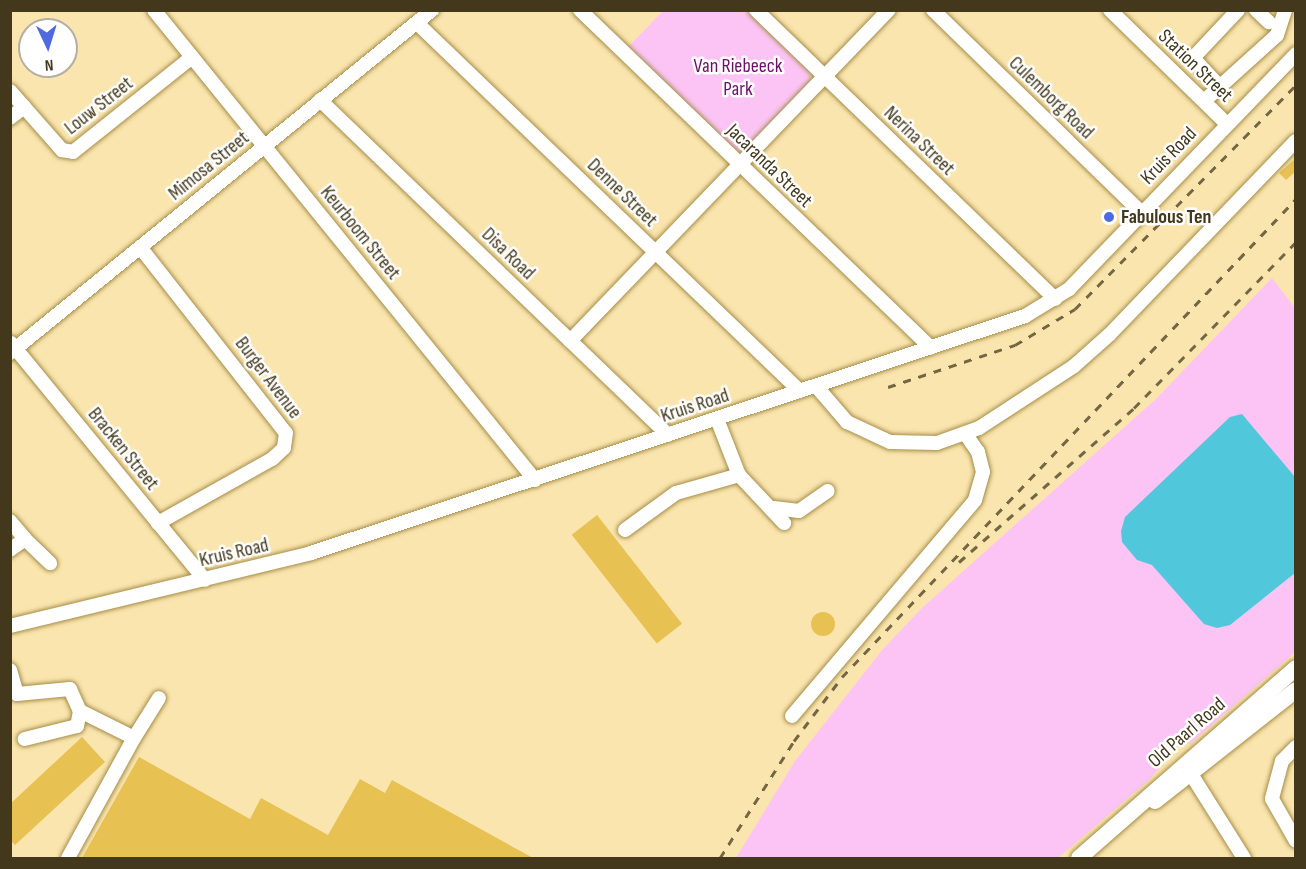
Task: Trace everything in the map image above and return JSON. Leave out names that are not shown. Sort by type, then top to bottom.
[{"type":"main road","name":"Old Paarl Road","points":[[1082,857],[1187,768],[1296,668]]},
{"type":"main road","name":"Old Paarl Road","points":[[1187,768],[1296,690]]},
{"type":"street","name":"Keurboom Street","points":[[154,10],[535,480]]},
{"type":"street","name":"Mimosa Street","points":[[12,348],[432,10]]},
{"type":"street","name":"Jacaranda Street","points":[[580,10],[931,348]]},
{"type":"street","name":"Nerina Street","points":[[756,10],[1055,299]]},
{"type":"street","points":[[570,341],[889,10]]},
{"type":"street","name":"Culemborg Road","points":[[933,10],[1142,213]]},
{"type":"street","name":"Station Street","points":[[1110,10],[1227,124]]},
{"type":"street","points":[[1222,89],[1193,58],[1238,10]]},
{"type":"street","points":[[1256,10],[1269,22]]},
{"type":"street","points":[[1204,101],[1222,89],[1277,35],[1286,10],[1296,19]]},
{"type":"street","name":"Denne Street","points":[[417,23],[800,392]]},
{"type":"street","name":"Kruis Road","points":[[10,626],[311,553],[1025,316],[1055,299],[1296,54]]},
{"type":"street","name":"Louw Street","points":[[10,91],[62,150],[73,152],[192,57]]},
{"type":"street","name":"Disa Road","points":[[320,100],[668,435]]},
{"type":"street","points":[[10,118],[24,107]]},
{"type":"street","points":[[816,386],[848,422],[890,442],[924,445],[966,435],[1074,366],[1296,141]]},
{"type":"street","name":"Burger Avenue","points":[[140,247],[286,433],[284,448],[272,459],[158,523]]},
{"type":"street","name":"Bracken Street","points":[[12,348],[205,580]]},
{"type":"street","points":[[717,419],[739,475],[774,508],[784,523]]},
{"type":"street","points":[[792,716],[975,500],[983,472],[978,452],[966,435]]},
{"type":"street","points":[[625,530],[676,493],[739,475]]},
{"type":"street","points":[[774,508],[799,511],[828,491]]},
{"type":"street","points":[[10,520],[25,539],[50,563]]},
{"type":"street","points":[[10,550],[25,539]]},
{"type":"street","points":[[10,670],[17,694],[70,689],[80,711],[77,726],[25,739]]},
{"type":"street","points":[[68,858],[134,738],[159,698]]},
{"type":"street","points":[[80,711],[134,738]]},
{"type":"street","points":[[1296,747],[1282,761],[1272,800],[1296,842]]},
{"type":"street","points":[[1187,768],[1244,858]]},
{"type":"green space","name":"Van Riebeeck Park","points":[[663,11],[748,11],[809,70],[811,81],[745,150],[736,150],[628,47]]},
{"type":"green space","points":[[1272,278],[1295,308],[1295,652],[1190,744],[1180,742],[1165,753],[1165,761],[1150,779],[1058,858],[736,858],[795,761],[883,649],[922,608],[1156,399]]},
{"type":"water","points":[[1242,414],[1295,477],[1295,573],[1230,625],[1217,628],[1204,624],[1152,565],[1137,560],[1122,542],[1121,531],[1125,517],[1230,417]]},
{"type":"building","points":[[1296,158],[1296,171],[1286,180],[1279,173]]},
{"type":"building","points":[[597,515],[682,624],[657,643],[572,535]]},
{"type":"building","points":[[823,612],[831,616],[835,624],[831,632],[823,636],[815,632],[811,624],[815,616]]},
{"type":"building","points":[[82,737],[105,762],[15,845],[10,840],[10,804]]},
{"type":"building","points":[[139,757],[250,819],[261,798],[328,835],[360,779],[385,793],[392,780],[533,858],[82,858]]},
{"type":"railway","points":[[888,387],[1015,345],[1075,309],[1296,85]]},
{"type":"railway","points":[[720,858],[794,741],[842,677],[1296,199]]},
{"type":"railway","points":[[959,562],[1134,408],[1296,242]]},
{"type":"place","name":"Fabulous Ten","points":[[1109,217]]}]
